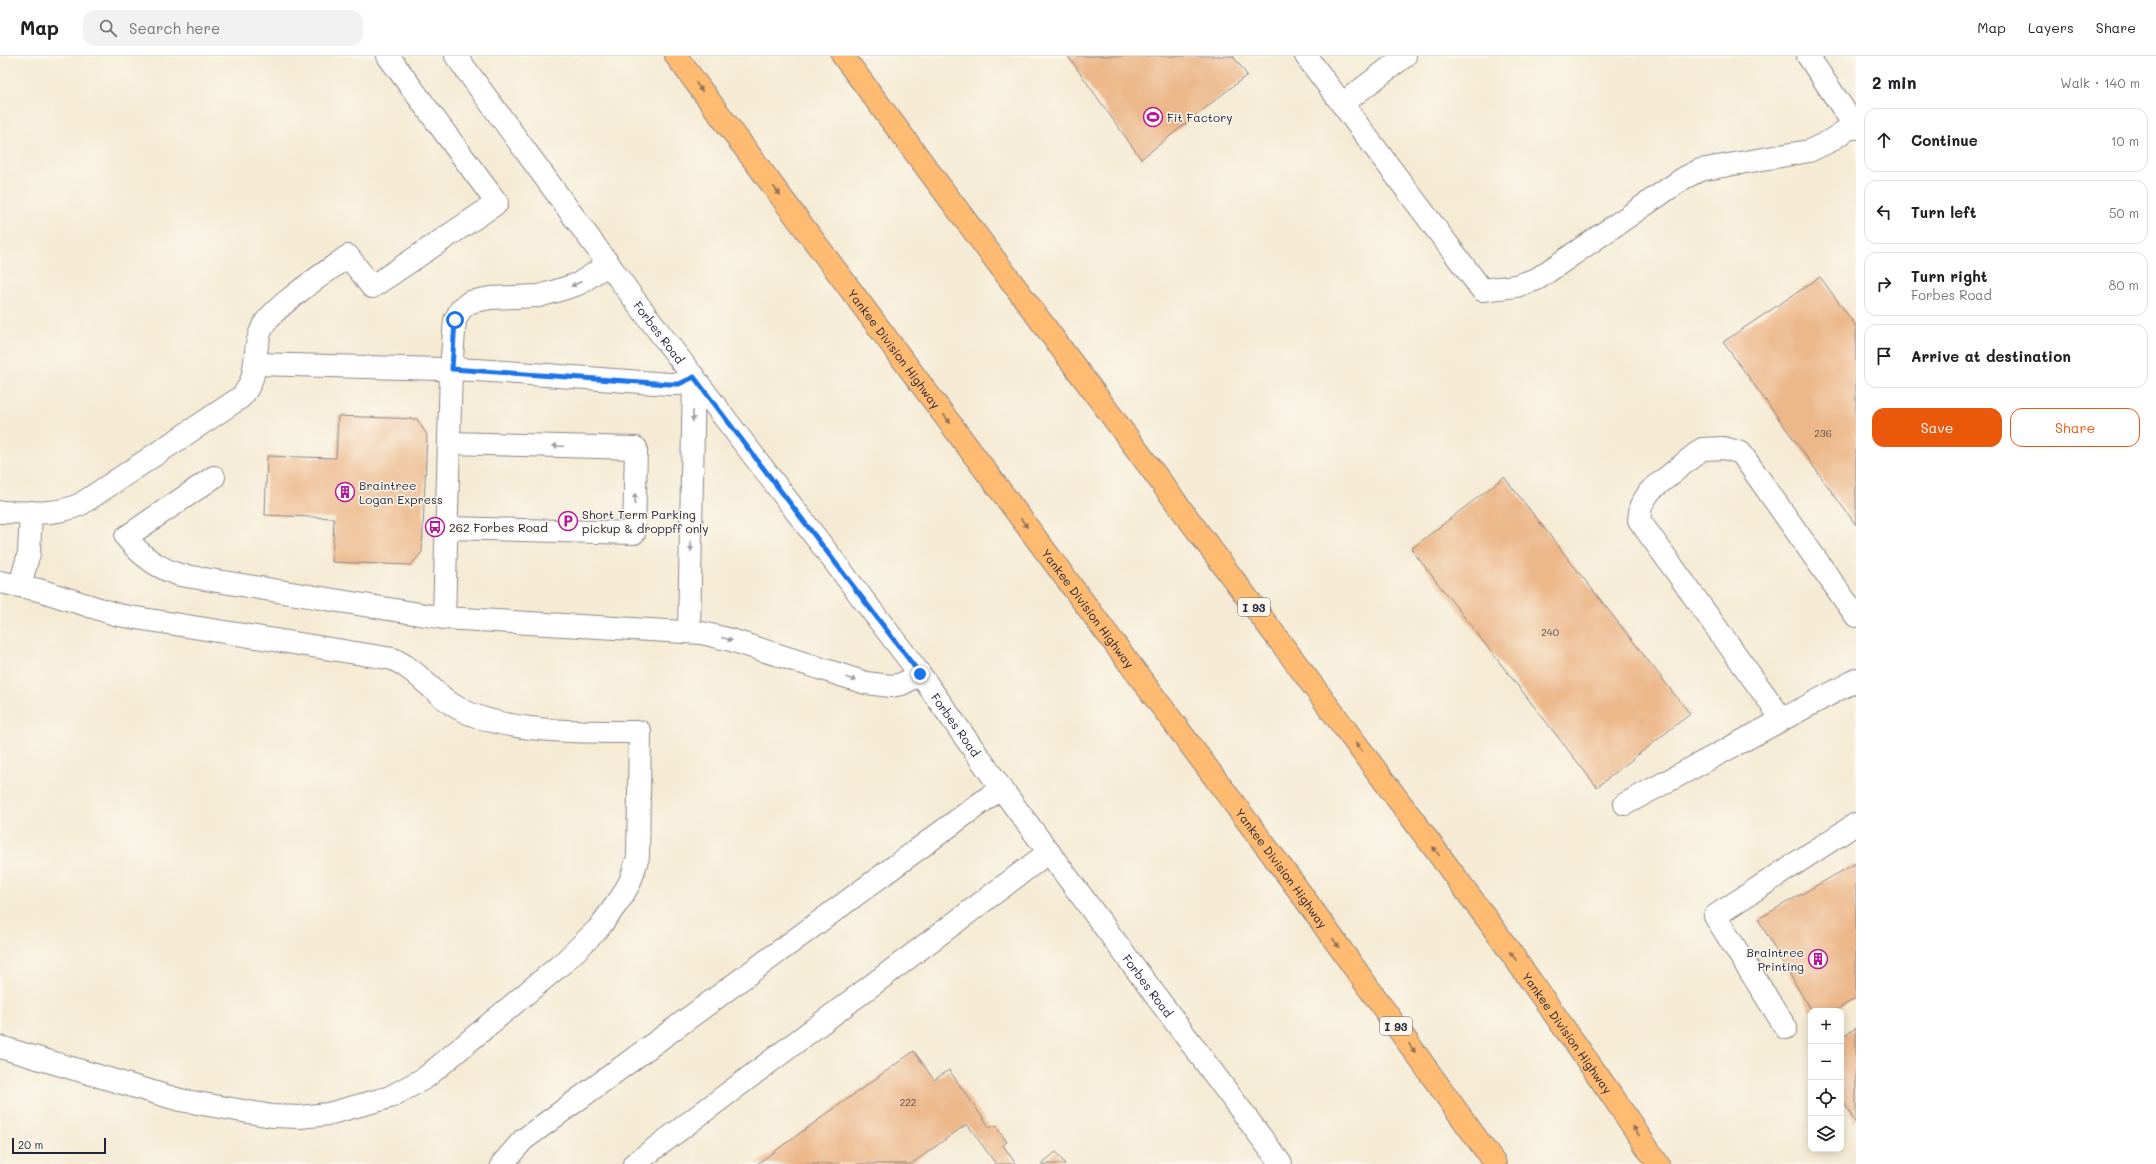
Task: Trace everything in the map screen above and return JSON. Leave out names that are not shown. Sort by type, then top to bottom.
[{"type":"highway","name":"Yankee Division Highway","points":[[676,56],[1297,888],[1495,1164]]},
{"type":"highway","name":"Yankee Division Highway","points":[[843,56],[1455,877],[1613,1097],[1658,1164]]},
{"type":"street","points":[[0,512],[59,511],[81,504],[240,398],[251,383],[256,364],[259,336],[264,324],[273,314],[348,256],[372,287],[497,203],[388,56]]},
{"type":"street","name":"Forbes Road","points":[[456,56],[609,264],[920,674],[1001,788],[1281,1164]]},
{"type":"street","points":[[1306,56],[1482,290],[1516,286],[1537,279],[1684,178],[1700,170],[1714,166],[1809,150],[1828,142],[1855,126],[1810,57]]},
{"type":"street","points":[[1342,104],[1405,56]]},
{"type":"street","points":[[444,618],[455,320],[461,309],[470,302],[490,298],[539,296],[578,284],[609,264]]},
{"type":"street","points":[[256,364],[452,369],[669,384],[679,384],[694,377],[689,632]]},
{"type":"street","points":[[447,528],[634,533],[636,448],[450,443]]},
{"type":"street","points":[[1782,719],[1639,520],[1641,505],[1650,491],[1702,449],[1724,448],[1741,453],[1856,616]]},
{"type":"street","points":[[214,477],[126,537],[137,551],[157,566],[187,576],[444,618],[689,632],[731,640],[866,683],[891,686],[902,684],[920,674]]},
{"type":"street","points":[[0,1047],[180,1100],[272,1116],[314,1116],[390,1097],[424,1078],[598,929],[621,898],[636,867],[640,846],[640,732],[563,731],[482,719],[458,708],[416,672],[393,659],[118,615],[10,584],[29,553],[31,512]]},
{"type":"street","points":[[1625,804],[1856,680]]},
{"type":"street","points":[[502,1164],[523,1140],[1001,788]]},
{"type":"street","points":[[1786,1028],[1715,916],[1856,824]]},
{"type":"street","points":[[634,1164],[1049,852]]},
{"type":"building","name":"Fit Factory","points":[[1068,56],[1233,56],[1247,75],[1141,159]]},
{"type":"building","points":[[1820,277],[1856,326],[1856,525],[1723,342]]},
{"type":"building","name":"Braintree Logan Express","points":[[338,416],[417,419],[427,435],[422,552],[411,565],[332,562],[334,518],[265,515],[267,456],[336,458]]},
{"type":"building","points":[[1504,477],[1690,714],[1597,787],[1411,549]]},
{"type":"building","name":"Braintree Printing","points":[[1856,863],[1856,998],[1839,1008],[1809,1008],[1758,919]]},
{"type":"building","points":[[1856,1028],[1856,1124],[1844,1102],[1844,1035]]},
{"type":"building","points":[[914,1051],[934,1080],[949,1070],[990,1128],[995,1125],[1007,1142],[1003,1145],[1016,1164],[996,1164],[967,1124],[911,1164],[757,1164]]},
{"type":"building","points":[[1056,1152],[1065,1164],[1041,1164]]},
{"type":"place","name":"Fit Factory","points":[[1153,117]]},
{"type":"place","name":"Braintree Logan Express","points":[[345,492]]},
{"type":"place","name":"Short Term Parking pickup & droppff only","points":[[568,521]]},
{"type":"place","name":"262 Forbes Road","points":[[435,527]]},
{"type":"place","name":"Braintree Printing","points":[[1818,959]]},
{"type":"route","points":[[455,320],[452,369],[669,384],[687,382],[694,377],[920,674]]}]
